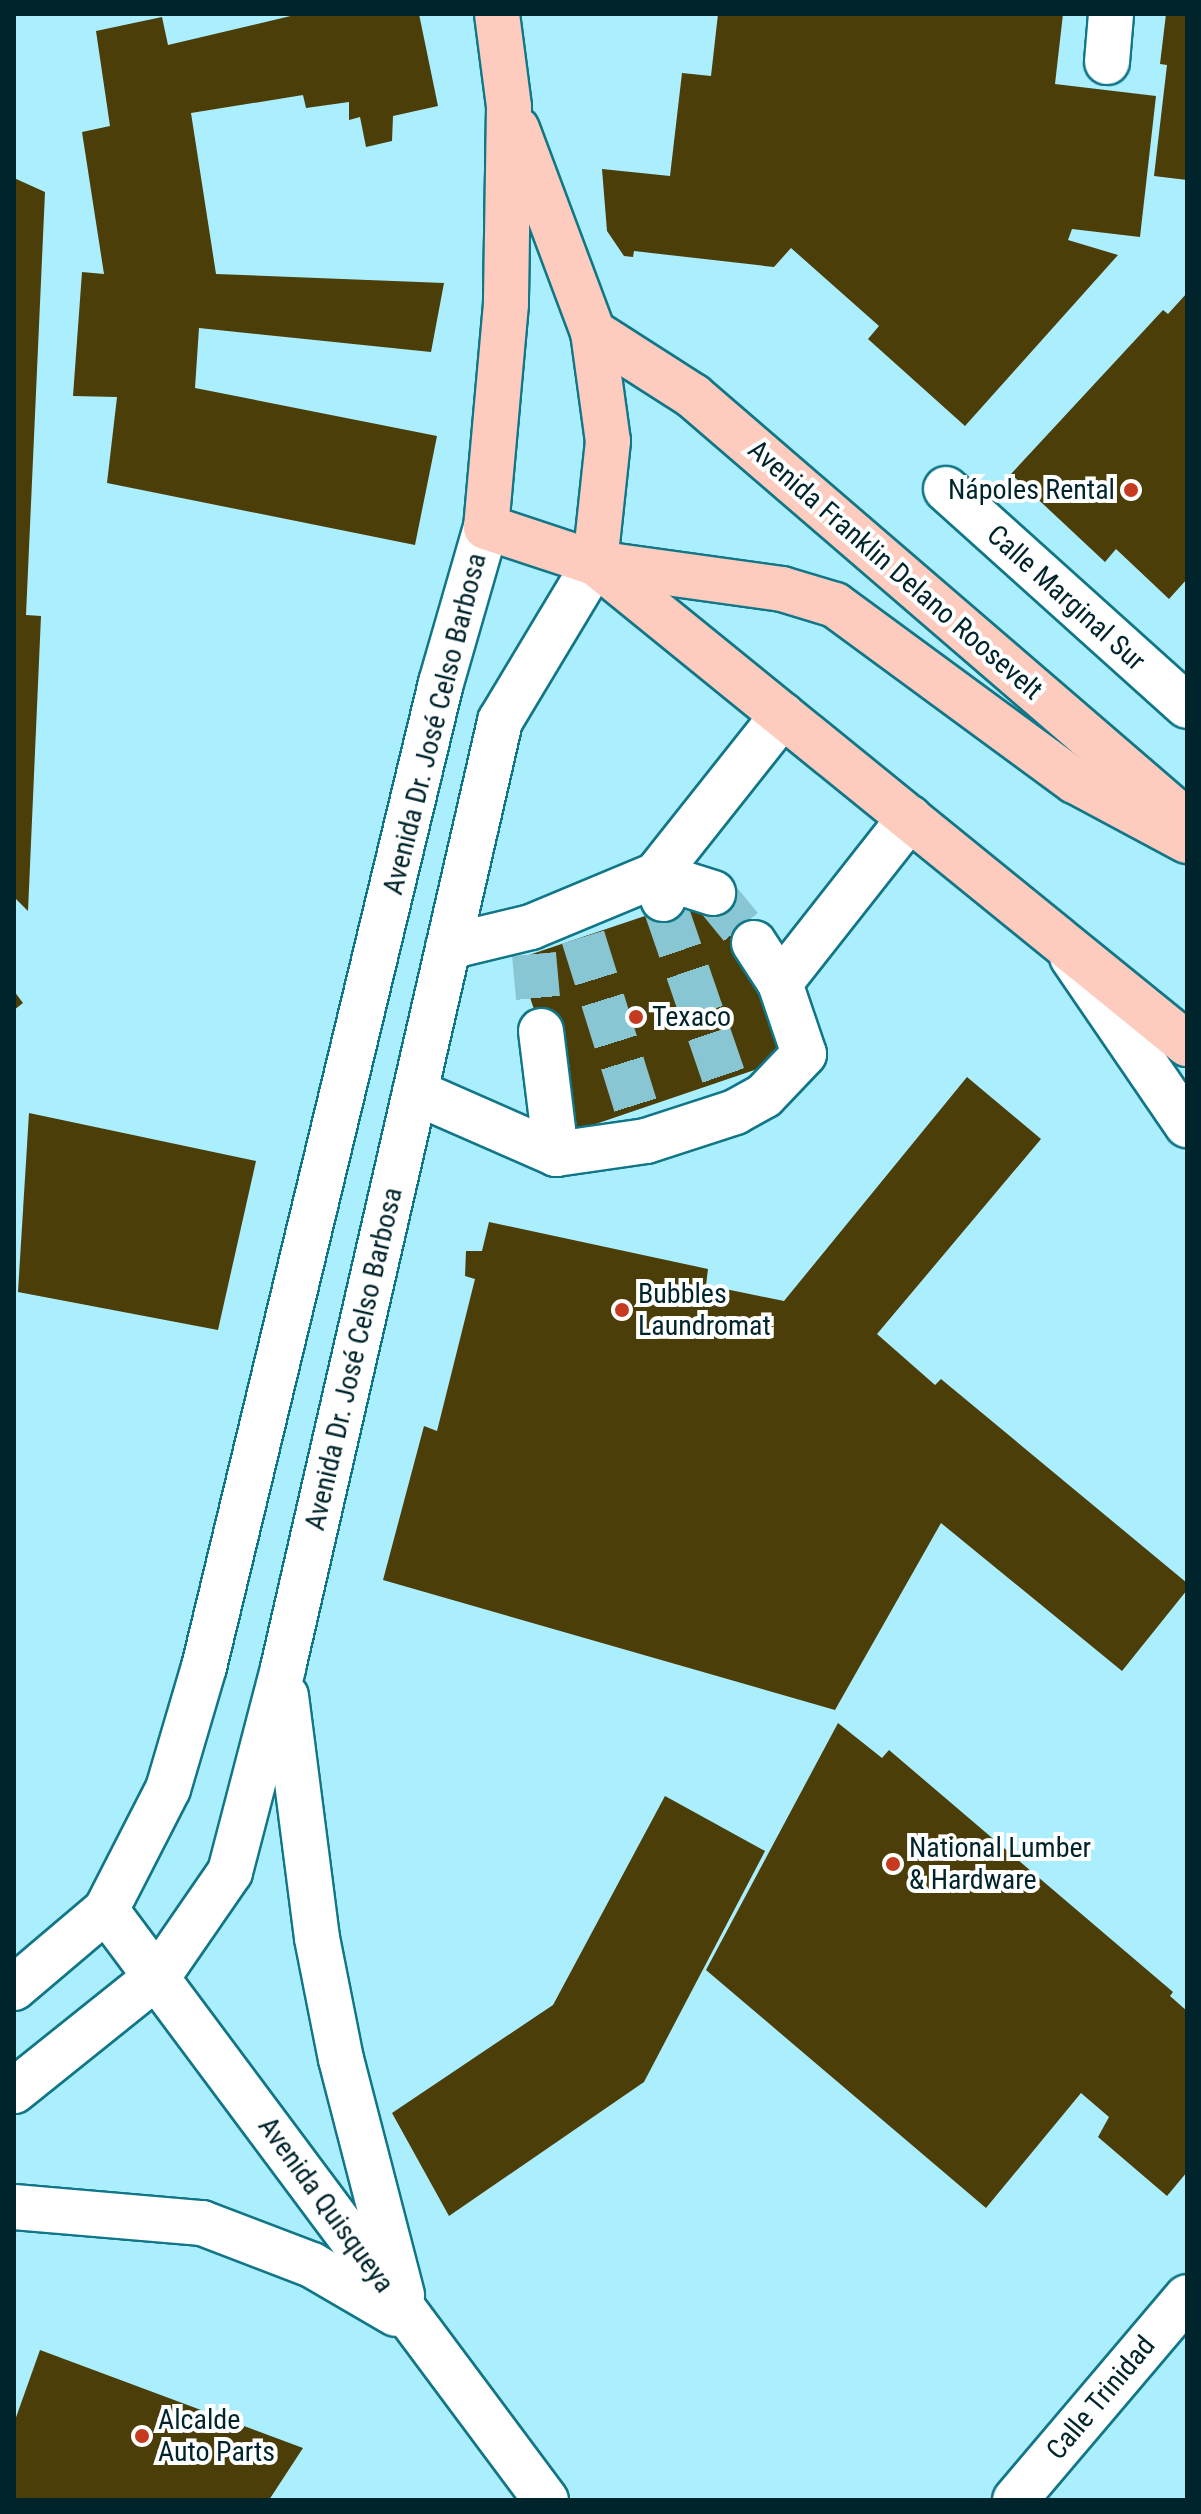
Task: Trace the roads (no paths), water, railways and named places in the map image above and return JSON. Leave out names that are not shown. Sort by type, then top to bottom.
[{"type":"main road","name":"Avenida Dr. José Celso Barbosa","points":[[497,14],[509,107],[506,304],[486,527],[595,563],[608,441],[593,332],[509,107]]},
{"type":"main road","name":"Avenida Franklin Delano Roosevelt","points":[[593,332],[693,396],[1187,821]]},
{"type":"main road","points":[[595,563],[1187,1044]]},
{"type":"main road","points":[[595,563],[782,589],[835,605],[1075,781],[1187,841]]},
{"type":"street","points":[[1107,62],[1111,14]]},
{"type":"street","name":"Calle Marginal Sur","points":[[946,489],[1187,706]]},
{"type":"street","name":"Avenida Dr. José Celso Barbosa","points":[[14,1988],[106,1910],[168,1789],[204,1667],[441,683],[486,527]]},
{"type":"street","name":"Avenida Dr. José Celso Barbosa","points":[[14,2091],[159,1975],[230,1872],[283,1668],[500,721],[595,563]]},
{"type":"street","points":[[661,892],[783,715]]},
{"type":"street","points":[[780,983],[910,818]]},
{"type":"street","points":[[448,947],[533,940],[661,892],[713,893]]},
{"type":"street","points":[[1059,939],[1187,1125]]},
{"type":"street","points":[[415,1092],[556,1154],[730,1096],[764,1096],[804,1054],[780,983],[754,943]]},
{"type":"street","points":[[541,1031],[556,1154]]},
{"type":"street","points":[[283,1668],[317,1938],[341,2059],[409,2321]]},
{"type":"street","name":"Avenida Quisqueya","points":[[106,1910],[159,1975],[409,2321],[546,2500]]},
{"type":"street","points":[[14,2207],[202,2223],[312,2265],[409,2321]]},
{"type":"street","name":"Calle Trinidad","points":[[1015,2500],[1187,2297]]},
{"type":"tunnel","points":[[713,893],[754,943]]},
{"type":"tunnel","points":[[666,909],[725,1080]]},
{"type":"tunnel","points":[[583,937],[637,1110]]},
{"type":"tunnel","points":[[534,954],[541,1031]]},
{"type":"place","name":"Nápoles Rental","points":[[1131,490]]},
{"type":"place","name":"Texaco","points":[[636,1017]]},
{"type":"place","name":"Bubbles Laundromat","points":[[622,1310]]},
{"type":"place","name":"National Lumber & Hardware","points":[[893,1864]]},
{"type":"place","name":"Alcalde Auto Parts","points":[[142,2436]]}]
